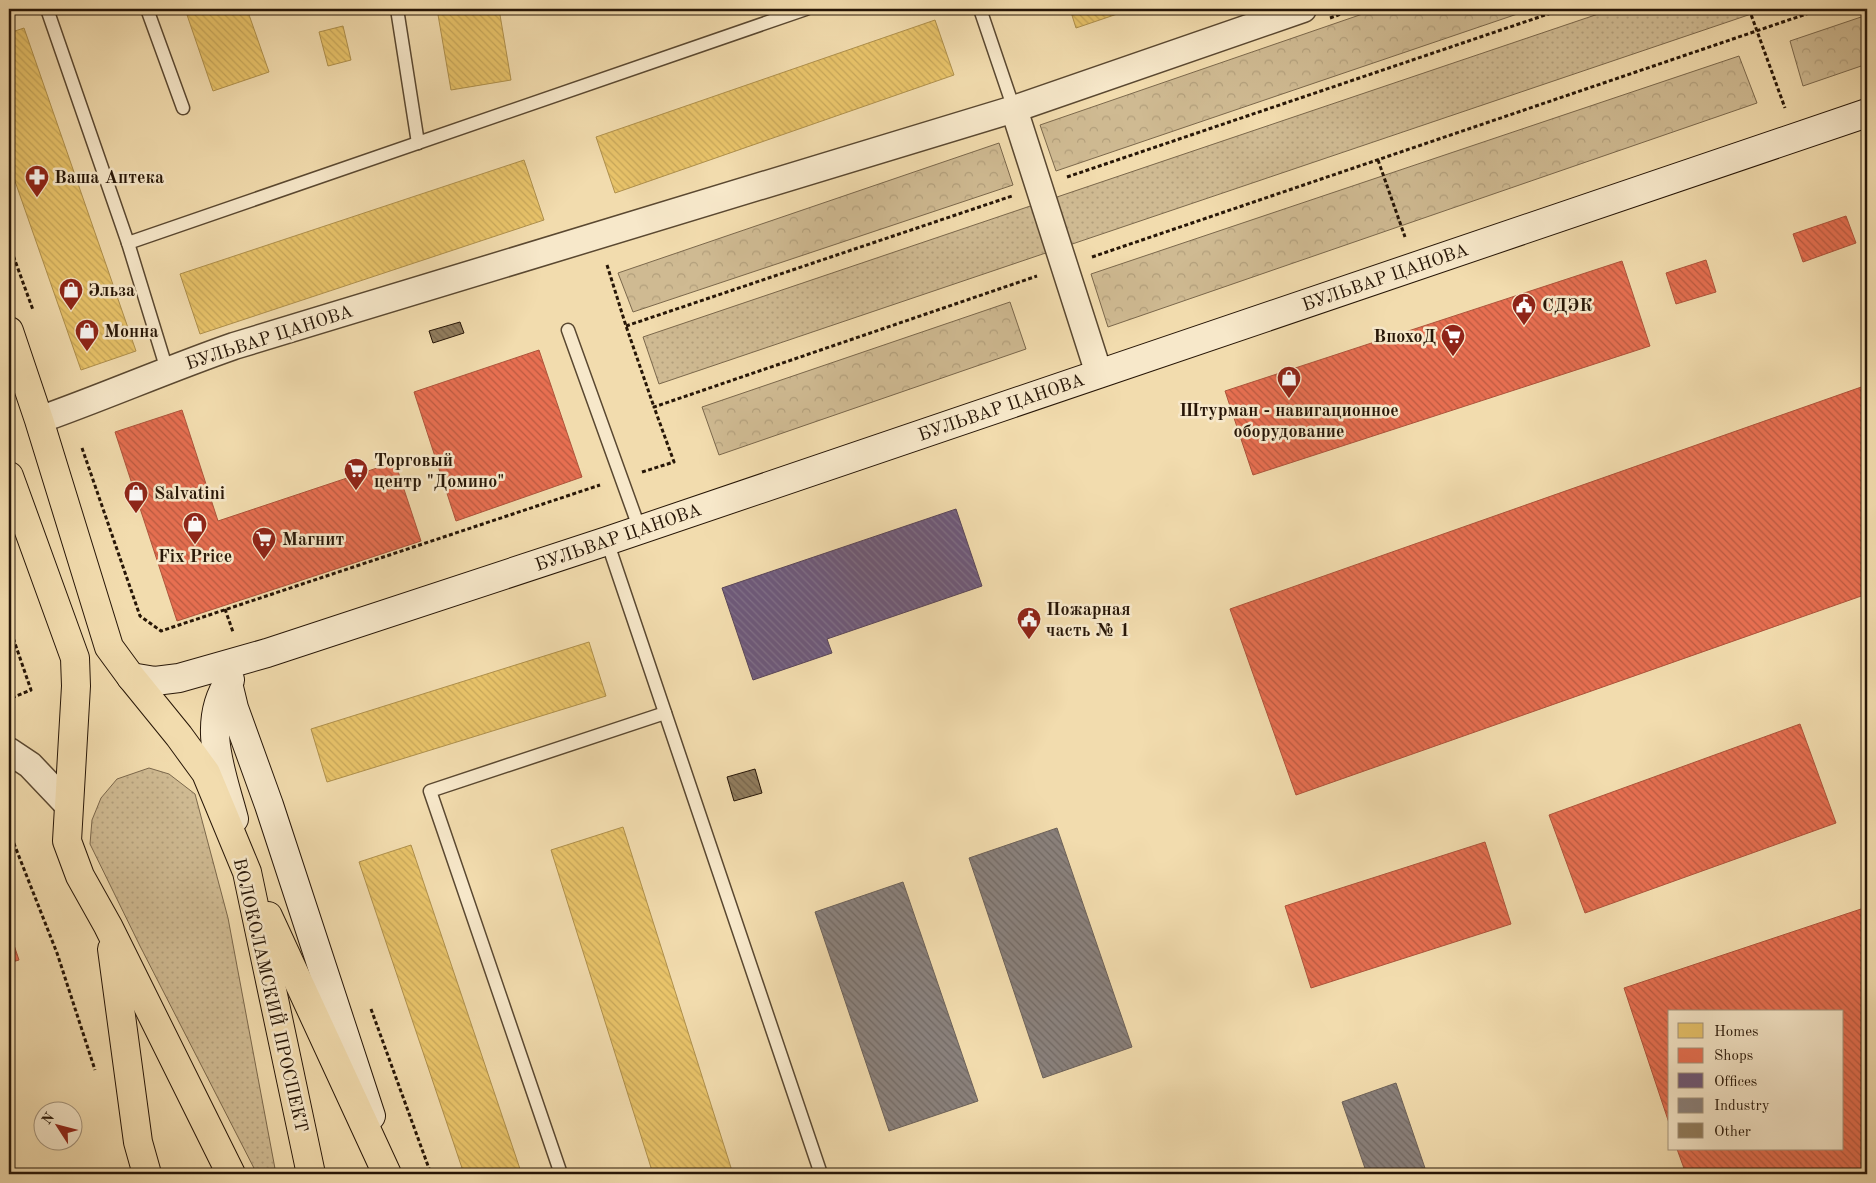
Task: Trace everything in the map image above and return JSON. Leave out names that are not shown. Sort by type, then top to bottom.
[{"type":"main road","name":"ВОЛОКОЛАМСКИЙ ПРОСПЕКТ","points":[[9,331],[39,420],[109,647],[206,773],[247,872],[311,1174]]},
{"type":"main road","points":[[9,476],[75,658],[76,686],[67,841],[80,876],[108,926],[231,1174]]},
{"type":"main road","points":[[247,872],[389,1174]]},
{"type":"main road","points":[[108,926],[138,1142],[148,1174]]},
{"type":"street","name":"БУЛЬВАР ЦАНОВА","points":[[39,420],[234,346],[1014,109],[1303,9]]},
{"type":"street","points":[[1014,109],[1099,374]]},
{"type":"street","name":"БУЛЬВАР ЦАНОВА","points":[[131,677],[155,681],[178,678],[267,653],[640,530],[1867,113]]},
{"type":"street","points":[[247,872],[214,738],[216,710],[223,691],[237,672],[245,665],[267,653]]},
{"type":"street","points":[[228,683],[234,708],[269,805],[389,1174]]},
{"type":"street","points":[[9,751],[30,765],[68,805]]},
{"type":"lane","points":[[47,9],[128,243],[167,370]]},
{"type":"lane","points":[[147,9],[183,108]]},
{"type":"lane","points":[[397,9],[418,143]]},
{"type":"lane","points":[[128,243],[806,9]]},
{"type":"lane","points":[[980,9],[1014,109]]},
{"type":"lane","points":[[568,330],[640,530]]},
{"type":"lane","points":[[607,541],[821,1174]]},
{"type":"lane","points":[[561,1174],[430,791],[665,713]]},
{"type":"path","points":[[626,326],[1563,9]]},
{"type":"path","points":[[1749,9],[1795,137]]},
{"type":"path","points":[[654,407],[1820,9]]},
{"type":"path","points":[[1378,160],[1415,267]]},
{"type":"path","points":[[69,409],[140,616],[161,631],[674,462],[606,265]]},
{"type":"path","points":[[9,626],[31,690],[9,699]]},
{"type":"path","points":[[9,831],[56,953],[96,1071]]},
{"type":"green space","points":[[1377,9],[1532,9],[1056,171],[1040,125]]},
{"type":"green space","points":[[1613,9],[1766,9],[659,384],[643,337]]},
{"type":"green space","points":[[1867,15],[1867,64],[1803,86],[1790,41]]},
{"type":"green space","points":[[1739,56],[1757,103],[1108,327],[1091,274]]},
{"type":"green space","points":[[999,143],[1013,185],[633,312],[618,273]]},
{"type":"green space","points":[[1010,302],[1026,349],[719,455],[702,407]]},
{"type":"green space","points":[[149,768],[169,774],[195,794],[228,918],[276,1174],[257,1174],[90,844],[92,820],[101,798],[117,779]]},
{"type":"building: Homes","points":[[185,9],[247,9],[269,72],[213,91]]},
{"type":"building: Homes","points":[[437,9],[499,9],[511,80],[451,90]]},
{"type":"building: Homes","points":[[1070,9],[1132,9],[1076,28]]},
{"type":"building: Homes","points":[[935,20],[954,75],[615,193],[596,137]]},
{"type":"building: Homes","points":[[343,26],[351,60],[328,66],[319,32]]},
{"type":"building: Homes","points":[[24,28],[136,351],[81,370],[9,164],[9,33]]},
{"type":"building: Homes","points":[[524,160],[544,220],[200,334],[180,274]]},
{"type":"building: Homes","points":[[589,642],[606,696],[327,782],[311,729]]},
{"type":"building: Homes","points":[[623,827],[733,1174],[653,1174],[551,850]]},
{"type":"building: Homes","points":[[411,845],[521,1172],[514,1174],[464,1174],[359,862]]},
{"type":"building: Shops","points":[[1846,216],[1856,243],[1803,262],[1793,234]]},
{"type":"building: Shops","points":[[1706,260],[1716,292],[1676,304],[1666,273]]},
{"type":"building: Shops","points":[[1622,261],[1650,346],[1253,475],[1225,391]]},
{"type":"building: Shops","points":[[539,350],[582,477],[456,521],[414,392]]},
{"type":"building: Shops","points":[[1867,385],[1867,594],[1296,795],[1230,609]]},
{"type":"building: Shops","name":"Торговый центр \"Домино\"","points":[[182,410],[218,521],[395,462],[421,541],[177,621],[115,432]]},
{"type":"building: Shops","points":[[1800,724],[1836,823],[1585,913],[1549,815]]},
{"type":"building: Shops","points":[[1485,842],[1511,924],[1311,988],[1285,906]]},
{"type":"building: Shops","points":[[1867,907],[1867,1174],[1686,1174],[1677,1150],[1844,1150],[1844,1010],[1668,1010],[1668,1120],[1624,988]]},
{"type":"building: Shops","points":[[9,930],[19,960],[9,963]]},
{"type":"building: Offices","points":[[956,509],[982,586],[827,639],[832,653],[753,680],[722,588]]},
{"type":"building: Industry","points":[[1057,828],[1132,1047],[1043,1078],[969,858]]},
{"type":"building: Industry","points":[[903,882],[978,1101],[889,1131],[815,912]]},
{"type":"building: Industry","points":[[1396,1083],[1427,1174],[1367,1174],[1342,1102]]},
{"type":"building: Other","points":[[460,322],[464,333],[433,343],[429,331]]},
{"type":"building: Other","points":[[755,769],[762,793],[734,801],[727,777]]},
{"type":"place","name":"Ваша Аптека","points":[[37,198]]},
{"type":"place","name":"Эльза","points":[[71,311]]},
{"type":"place","name":"СДЭК","points":[[1524,326]]},
{"type":"place","name":"Монна","points":[[87,352]]},
{"type":"place","name":"ВпохоД","points":[[1453,357]]},
{"type":"place","name":"Штурман - навигационное оборудование","points":[[1289,399]]},
{"type":"place","name":"Торговый центр \"Домино\"","points":[[356,491]]},
{"type":"place","name":"Salvatini","points":[[136,514]]},
{"type":"place","name":"Fix Price","points":[[195,545]]},
{"type":"place","name":"Магнит","points":[[264,560]]},
{"type":"place","name":"Пожарная часть № 1","points":[[1029,640]]}]
